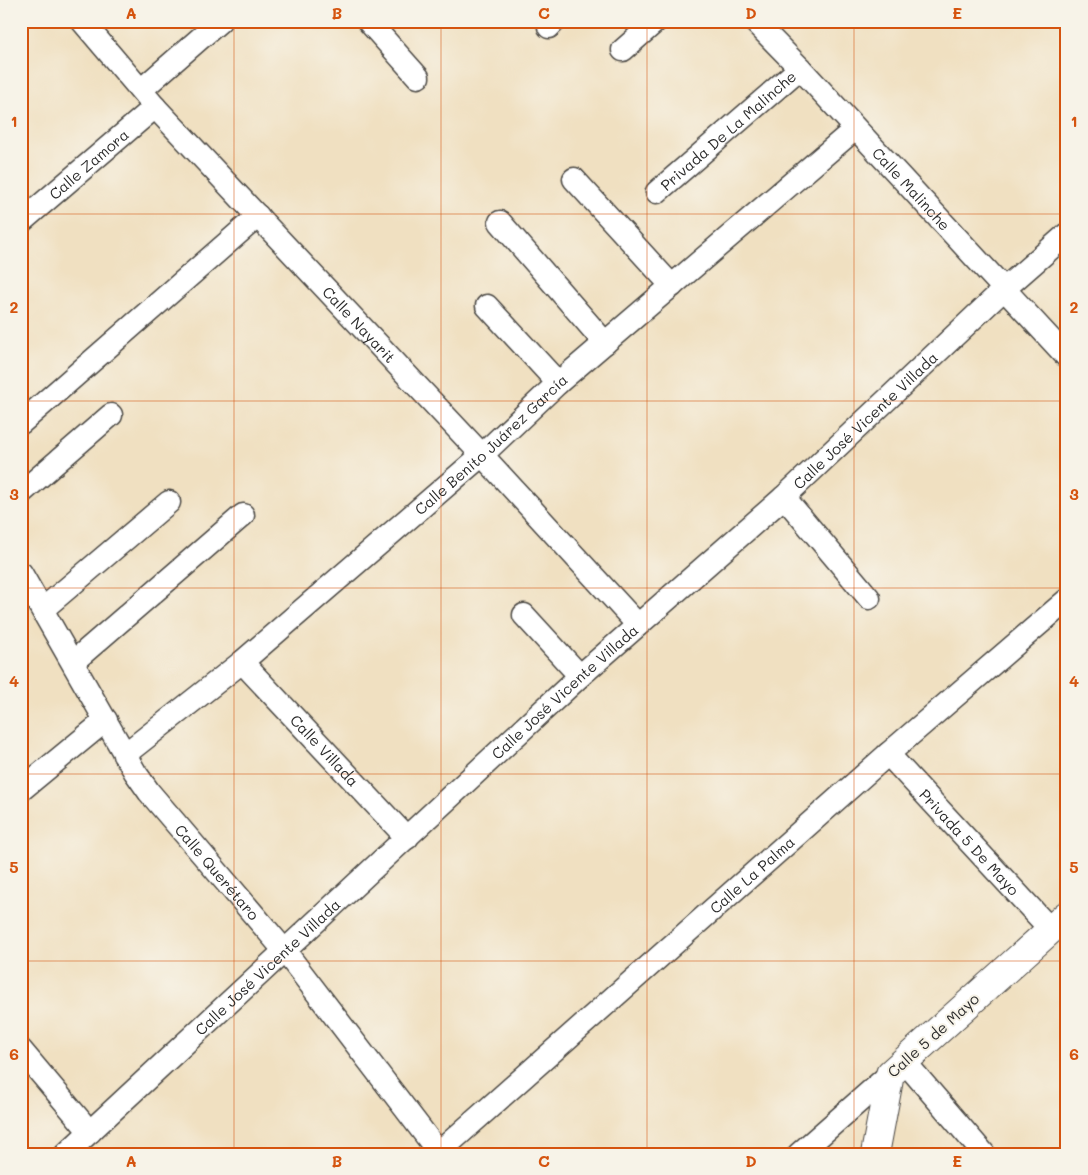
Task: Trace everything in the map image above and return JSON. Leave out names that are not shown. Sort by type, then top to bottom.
[{"type":"main road","name":"Calle 5 de Mayo","points":[[897,1067],[1059,922]]},
{"type":"main road","points":[[875,1154],[897,1067]]},
{"type":"street","name":"Calle Nayarit","points":[[82,21],[148,99],[482,455],[638,625]]},
{"type":"street","name":"Calle Zamora","points":[[21,222],[148,99],[220,21]]},
{"type":"street","points":[[368,21],[418,78]]},
{"type":"street","points":[[623,50],[656,21]]},
{"type":"street","name":"Calle Malinche","points":[[754,21],[800,68],[1003,290],[1067,357]]},
{"type":"street","name":"Privada De La Malinche","points":[[656,192],[800,68]]},
{"type":"street","name":"Calle Benito Juárez García","points":[[124,755],[242,662],[482,455],[558,383],[855,129]]},
{"type":"street","points":[[574,179],[672,286]]},
{"type":"street","points":[[21,423],[258,216]]},
{"type":"street","points":[[500,222],[605,343]]},
{"type":"street","name":"Calle José Vicente Villada","points":[[66,1154],[580,676],[784,497],[1003,290],[1067,234]]},
{"type":"street","points":[[488,306],[558,383]]},
{"type":"street","points":[[21,493],[111,415]]},
{"type":"street","points":[[784,497],[869,598]]},
{"type":"street","points":[[43,610],[169,502]]},
{"type":"street","points":[[73,662],[243,515]]},
{"type":"street","name":"Calle Querétaro","points":[[21,573],[106,720],[124,755],[149,792],[284,950],[439,1153]]},
{"type":"street","name":"Calle La Palma","points":[[439,1153],[888,754],[1067,600]]},
{"type":"street","points":[[524,615],[580,676]]},
{"type":"street","name":"Calle Villada","points":[[242,662],[406,838]]},
{"type":"street","points":[[21,790],[106,720]]},
{"type":"street","name":"Privada 5 De Mayo","points":[[888,754],[1059,922]]},
{"type":"street","points":[[21,1050],[90,1132]]},
{"type":"street","points":[[897,1067],[984,1154]]},
{"type":"street","name":"Calle 5 de Mayo","points":[[799,1154],[897,1067]]}]
